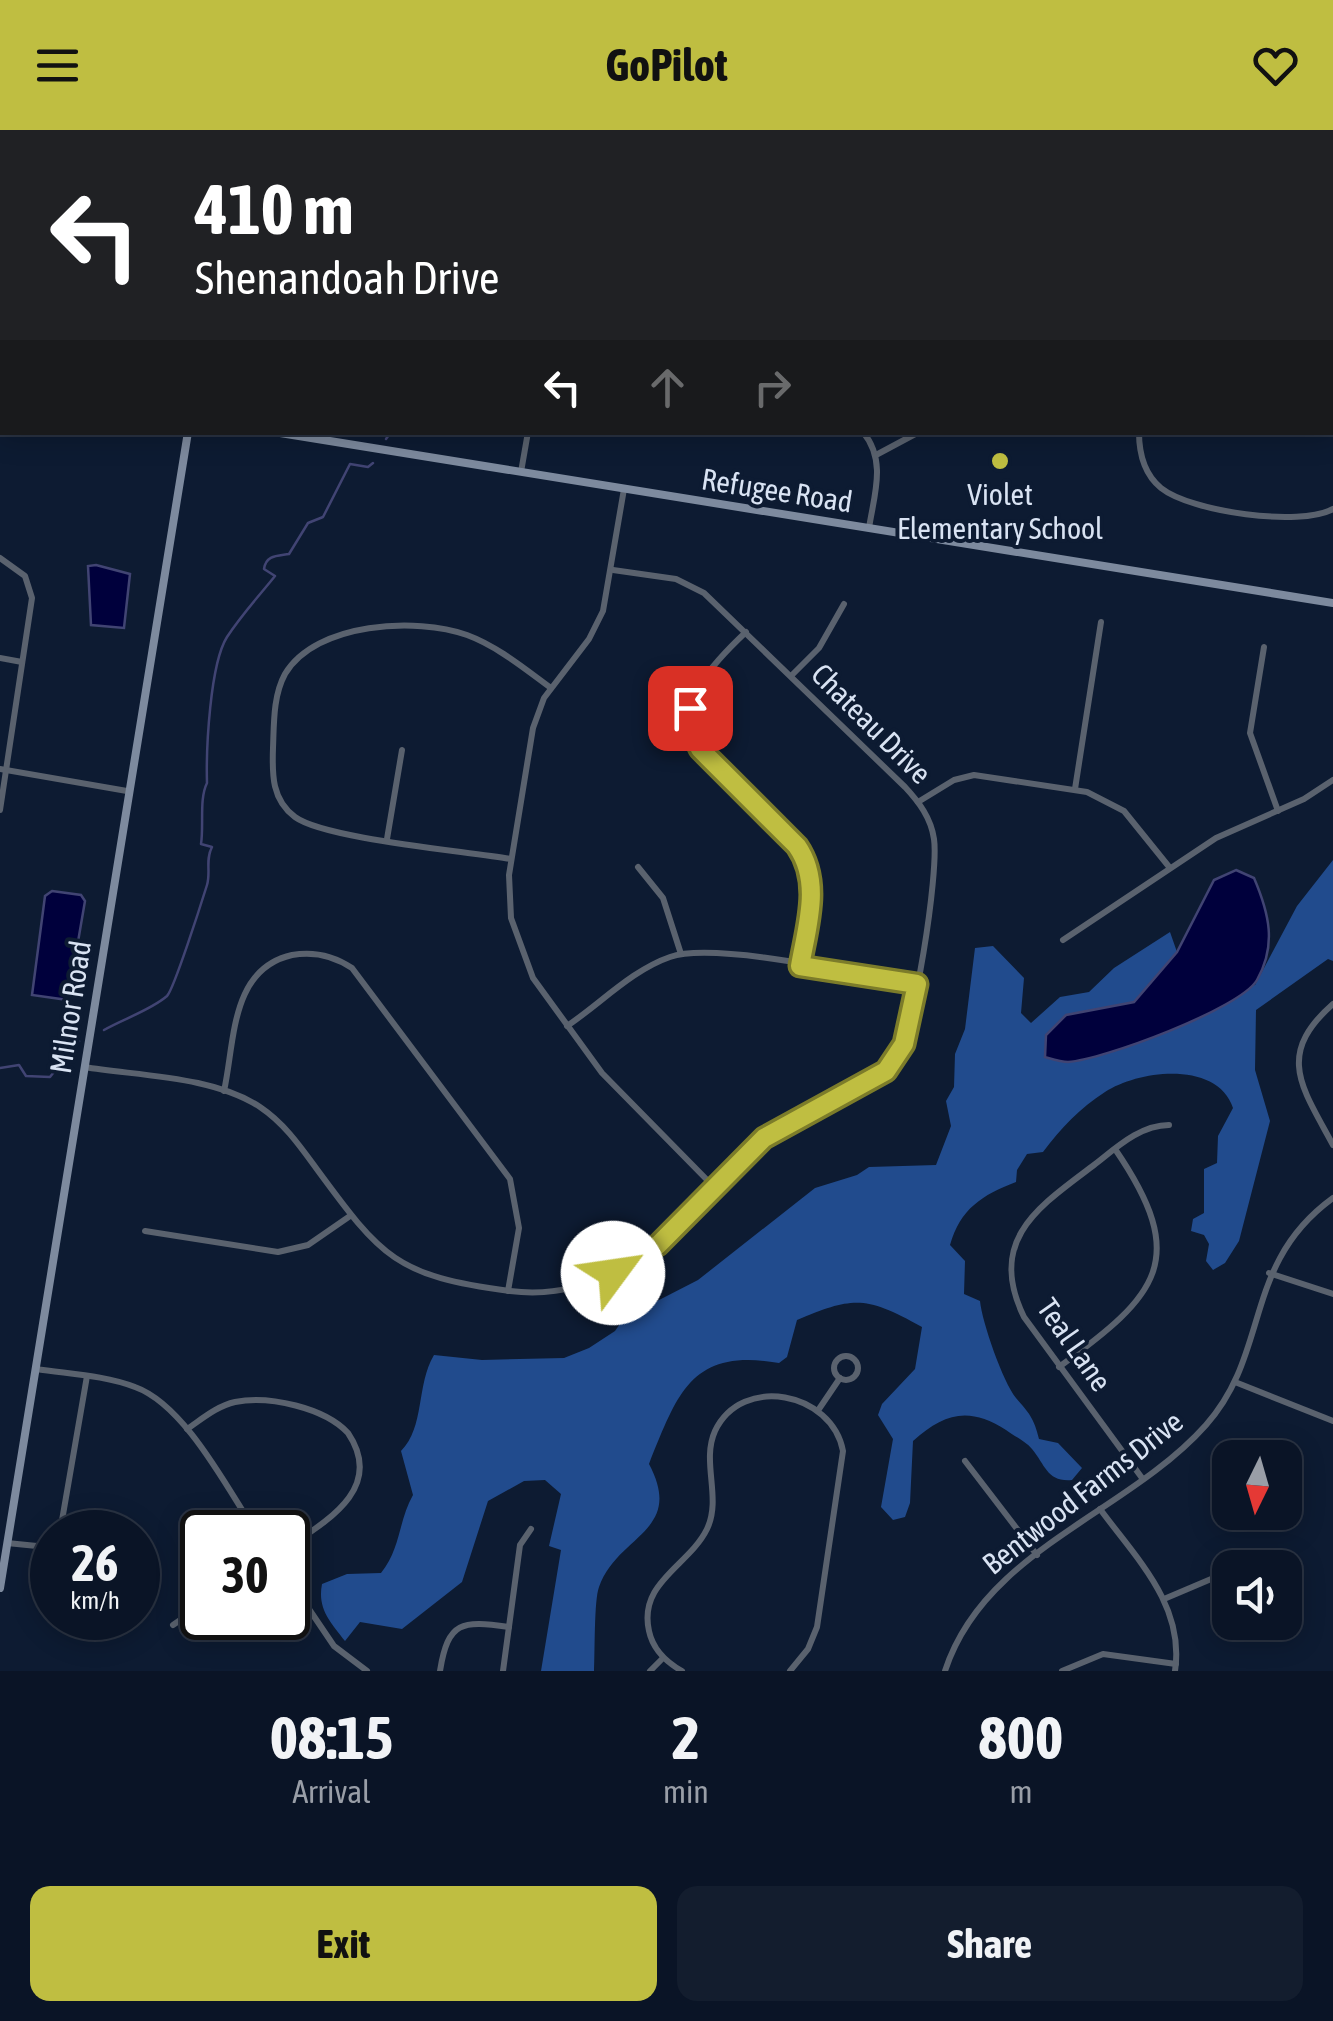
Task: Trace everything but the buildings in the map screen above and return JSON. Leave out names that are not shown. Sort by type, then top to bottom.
[{"type":"main road","name":"Milnor Road","points":[[0,1588],[187,435]]},
{"type":"main road","name":"Refugee Road","points":[[293,435],[1333,603]]},
{"type":"street","points":[[521,472],[527,435]]},
{"type":"street","points":[[865,435],[876,455],[877,486],[869,528]]},
{"type":"street","points":[[876,455],[913,435]]},
{"type":"street","points":[[1140,435],[1149,474],[1182,500],[1286,518],[1308,518],[1333,508]]},
{"type":"street","points":[[624,489],[613,570],[594,630],[551,688],[532,728],[510,859],[509,896],[519,949],[533,978],[566,1026],[616,1090],[715,1188]]},
{"type":"street","points":[[0,558],[18,568],[29,586],[0,810]]},
{"type":"street","name":"Chateau Drive","points":[[84,1067],[224,1091],[274,1117],[378,1248],[405,1267],[435,1278],[508,1291],[573,1288],[622,1268],[658,1245],[774,1132],[886,1071],[904,1044],[917,984],[936,853],[930,822],[918,802],[704,593],[686,582],[613,570]]},
{"type":"street","points":[[791,676],[819,648],[844,604]]},
{"type":"street","points":[[1075,789],[1101,622]]},
{"type":"street","points":[[510,859],[314,826],[294,816],[280,801],[272,771],[275,707],[283,677],[295,661],[364,630],[426,625],[476,639],[551,688]]},
{"type":"street","points":[[746,632],[700,678],[691,698],[690,719],[695,740],[707,758],[786,834],[808,864],[812,894],[800,966]]},
{"type":"street","points":[[1264,647],[1250,732],[1278,811]]},
{"type":"street","points":[[0,658],[22,662]]},
{"type":"street","points":[[388,839],[402,750]]},
{"type":"street","points":[[3,770],[127,791]]},
{"type":"street","points":[[918,802],[954,780],[974,774],[1075,789],[1124,811],[1170,868]]},
{"type":"street","points":[[1063,940],[1216,838],[1278,811],[1333,780]]},
{"type":"street","points":[[638,867],[663,898],[682,954]]},
{"type":"street","points":[[566,1026],[644,970],[682,954],[721,953],[917,984]]},
{"type":"street","points":[[224,1091],[236,1015],[255,977],[281,958],[302,954],[333,958],[352,968],[510,1179],[519,1228],[508,1291]]},
{"type":"street","points":[[1333,1004],[1306,1030],[1298,1062],[1305,1090],[1333,1145]]},
{"type":"street","name":"Teal Lane","points":[[1142,1478],[1018,1306],[1012,1275],[1016,1244],[1037,1208],[1148,1128],[1170,1125]]},
{"type":"street","points":[[1060,1366],[1124,1318],[1152,1276],[1157,1245],[1152,1214],[1115,1149]]},
{"type":"street","name":"Bentwood Farms Drive","points":[[945,1671],[956,1642],[982,1602],[1037,1555],[1194,1438],[1235,1382],[1269,1273],[1291,1238],[1333,1198]]},
{"type":"street","points":[[145,1230],[278,1252],[308,1246],[350,1216]]},
{"type":"street","points":[[1269,1273],[1333,1294]]},
{"type":"street","points":[[36,1369],[87,1376],[145,1391],[170,1409],[187,1430],[241,1510]]},
{"type":"street","points":[[64,1510],[87,1376]]},
{"type":"street","points":[[819,1408],[840,1378]]},
{"type":"street","points":[[1235,1382],[1333,1421]]},
{"type":"street","points":[[682,1671],[663,1658],[651,1639],[648,1607],[656,1587],[710,1524],[711,1445],[718,1426],[740,1405],[757,1399],[798,1399],[819,1408],[838,1431],[843,1461],[817,1627],[808,1650],[790,1671]]},
{"type":"street","points":[[187,1430],[222,1406],[253,1401],[314,1411],[348,1432],[360,1472],[350,1501],[310,1531]]},
{"type":"street","points":[[965,1461],[1037,1555]]},
{"type":"street","points":[[1062,1671],[1102,1654],[1176,1668],[1175,1625],[1164,1598],[1100,1509]]},
{"type":"street","points":[[503,1671],[520,1545],[531,1529]]},
{"type":"street","points":[[7,1543],[30,1545]]},
{"type":"street","points":[[1164,1598],[1212,1578]]},
{"type":"street","points":[[310,1611],[334,1646],[368,1671]]},
{"type":"street","points":[[173,1625],[180,1620]]},
{"type":"street","points":[[440,1671],[446,1640],[454,1630],[470,1623],[509,1627]]},
{"type":"street","points":[[650,1671],[663,1658]]},
{"type":"shaded area","points":[[88,566],[130,574],[124,628],[91,625]]},
{"type":"shaded area","points":[[1333,860],[1333,961],[1328,959],[1256,1010],[1255,1070],[1270,1121],[1239,1241],[1225,1263],[1213,1270],[1206,1261],[1209,1244],[1204,1235],[1191,1231],[1193,1219],[1204,1213],[1204,1169],[1217,1163],[1218,1136],[1233,1108],[1225,1093],[1212,1082],[1195,1076],[1138,1078],[1105,1092],[1071,1119],[1043,1152],[1027,1154],[1017,1170],[1016,1182],[974,1205],[954,1232],[950,1245],[965,1261],[964,1294],[980,1301],[999,1366],[1033,1421],[1039,1439],[1058,1443],[1082,1468],[1072,1480],[1052,1476],[1029,1446],[993,1422],[957,1416],[935,1424],[913,1441],[910,1503],[905,1517],[893,1520],[881,1507],[893,1439],[878,1415],[882,1404],[915,1369],[922,1327],[887,1309],[847,1303],[797,1320],[787,1357],[779,1363],[726,1362],[692,1381],[680,1397],[649,1464],[658,1487],[659,1504],[654,1519],[608,1569],[599,1587],[594,1671],[541,1671],[561,1550],[549,1546],[561,1494],[545,1480],[524,1481],[488,1501],[462,1582],[402,1629],[360,1622],[345,1641],[323,1608],[322,1584],[347,1574],[381,1573],[388,1564],[413,1495],[401,1451],[414,1430],[434,1355],[482,1360],[564,1358],[615,1331],[624,1318],[698,1280],[815,1188],[857,1175],[869,1167],[936,1165],[951,1126],[946,1101],[954,1087],[955,1054],[965,1029],[975,948],[993,946],[1024,978],[1021,1013],[1031,1023],[1060,997],[1089,992],[1114,968],[1170,932],[1177,952],[1134,1002],[1066,1015],[1255,985],[1297,906]]},
{"type":"shaded area","points":[[1236,870],[1254,878],[1269,929],[1263,967],[1245,992],[1199,1018],[1109,1052],[1068,1062],[1045,1057],[1046,1035],[1066,1015],[1134,1002],[1177,952],[1214,880]]},
{"type":"shaded area","points":[[52,891],[81,895],[85,901],[68,1000],[32,995],[45,896]]},
{"type":"waterway","points":[[386,439],[389,435]]},
{"type":"waterway","points":[[104,1030],[167,996],[207,885],[212,847],[201,844],[208,729],[217,666],[227,637],[275,576],[264,569],[267,561],[289,554],[308,523],[323,517],[350,464],[368,467],[373,463]]},
{"type":"waterway","points":[[0,1068],[19,1065],[26,1076],[50,1077],[57,1068],[54,1057],[59,1047],[79,1041]]},
{"type":"place","name":"Violet Elementary School","points":[[1000,461]]},
{"type":"route","points":[[613,1273],[658,1245],[764,1138],[878,1079],[904,1044],[917,984],[800,966],[812,894],[808,864],[797,846],[700,749],[691,730],[690,708]]}]
